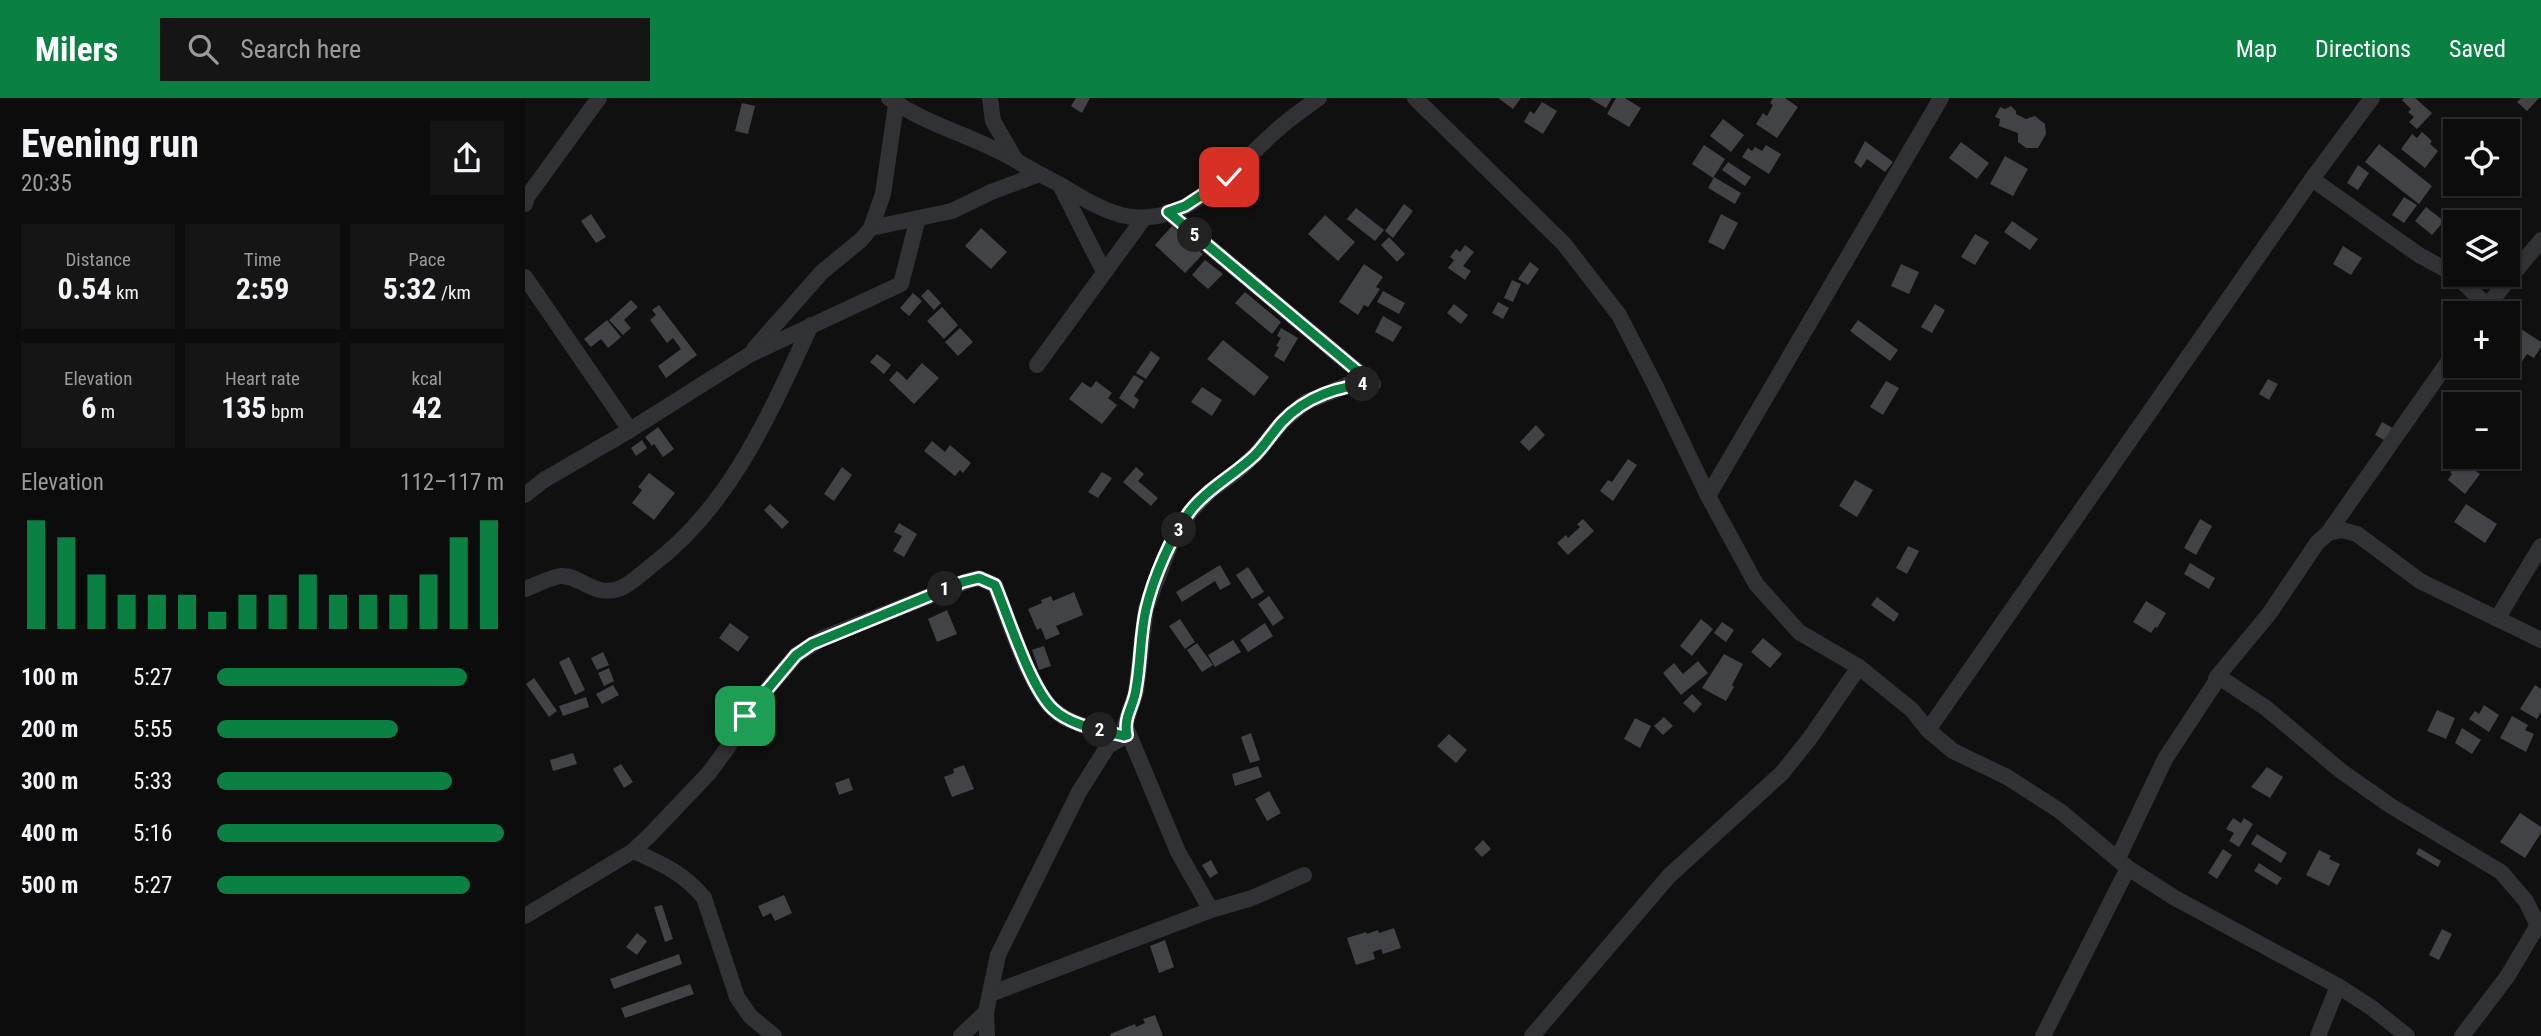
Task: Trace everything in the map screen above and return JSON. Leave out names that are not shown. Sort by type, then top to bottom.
[{"type":"street","points":[[525,204],[527,197],[599,98]]},
{"type":"street","points":[[990,98],[993,121],[1016,160]]},
{"type":"street","points":[[748,355],[822,272],[861,240],[871,228],[883,194],[894,100],[1016,160],[1037,175],[1097,207],[1144,218],[1185,206],[1229,177],[1278,129],[1319,98]]},
{"type":"street","points":[[1415,98],[1564,244],[1619,315],[1708,496],[1756,584],[1799,632],[1859,667],[1912,710],[1928,730],[1953,751],[2007,778],[2060,811],[2123,863],[2175,898],[2338,986],[2372,1008],[2407,1036]]},
{"type":"street","points":[[1708,496],[1941,98]]},
{"type":"street","points":[[1928,730],[2312,179],[2372,98]]},
{"type":"street","points":[[871,228],[951,211],[1037,175]]},
{"type":"street","points":[[2312,179],[2419,255],[2443,268],[2466,285],[2478,301]]},
{"type":"street","points":[[1060,185],[1104,272]]},
{"type":"street","points":[[1168,212],[1373,384],[1350,384],[1306,402],[1284,420],[1256,454],[1210,491],[1190,512],[1171,543],[1146,608],[1136,692],[1125,725],[1126,735],[1178,852],[1211,911]]},
{"type":"street","points":[[525,495],[544,480],[630,430],[748,355],[901,284],[905,277],[918,218]]},
{"type":"street","points":[[1037,365],[1144,218]]},
{"type":"street","points":[[2492,301],[2541,240]]},
{"type":"street","points":[[526,281],[630,430]]},
{"type":"street","points":[[525,589],[560,576],[596,590],[609,591],[622,587],[677,547],[708,511],[758,437],[811,325]]},
{"type":"street","points":[[2443,369],[2269,614],[2216,678],[2220,677],[2266,708],[2341,771],[2381,799],[2501,872],[2526,901],[2539,923],[2500,987],[2462,1036]]},
{"type":"street","points":[[2328,533],[2342,530],[2357,534],[2420,581],[2541,640]]},
{"type":"street","points":[[2497,619],[2541,546]]},
{"type":"street","points":[[525,916],[633,850],[709,773],[728,747],[745,716],[796,655],[823,638],[970,580],[979,578],[995,585],[1035,685],[1053,709],[1086,726],[1126,735]]},
{"type":"street","points":[[1532,1036],[1669,876],[1781,773],[1810,738],[1859,667]]},
{"type":"street","points":[[2043,1036],[2123,863],[2165,759],[2220,677]]},
{"type":"street","points":[[987,1036],[986,1012],[998,954],[1079,792],[1108,746],[1126,735]]},
{"type":"street","points":[[633,850],[676,871],[695,886],[704,898],[737,997],[750,1016],[774,1036]]},
{"type":"street","points":[[990,994],[1252,898],[1304,875]]},
{"type":"street","points":[[2318,1036],[2338,986]]},
{"type":"street","points":[[961,1036],[986,1012]]},
{"type":"building","points":[[1076,98],[1090,98],[1082,113],[1071,106]]},
{"type":"building","points":[[1498,98],[1521,98],[1513,109]]},
{"type":"building","points":[[1589,98],[1612,98],[1606,108]]},
{"type":"building","points":[[1616,98],[1625,98],[1641,108],[1629,127],[1607,114]]},
{"type":"building","points":[[1773,98],[1785,98],[1798,107],[1777,138],[1756,124],[1763,113],[1767,116],[1773,105],[1770,103]]},
{"type":"building","points":[[2415,98],[2432,113],[2417,129],[2409,122],[2414,117],[2408,112],[2411,109],[2402,100]]},
{"type":"building","points":[[2521,98],[2539,98],[2527,111],[2517,102]]},
{"type":"building","points":[[1542,102],[1557,111],[1543,134],[1524,122],[1530,111],[1534,114]]},
{"type":"building","points":[[742,103],[755,106],[748,134],[735,131]]},
{"type":"building","points":[[2011,106],[2016,114],[2026,119],[2035,116],[2045,124],[2046,134],[2038,148],[2026,148],[2018,142],[2018,133],[1999,126],[2000,119],[1995,117],[2000,107],[2005,109]]},
{"type":"building","points":[[1723,119],[1744,135],[1731,152],[1710,136]]},
{"type":"building","points":[[2422,132],[2438,151],[2425,168],[2401,149],[2412,134],[2417,138]]},
{"type":"building","points":[[1865,141],[1893,162],[1885,172],[1867,159],[1861,168],[1854,162]]},
{"type":"building","points":[[1961,142],[1989,163],[1977,179],[1949,158]]},
{"type":"building","points":[[2379,144],[2432,186],[2419,204],[2365,162]]},
{"type":"building","points":[[1704,145],[1725,159],[1713,178],[1692,164]]},
{"type":"building","points":[[1766,145],[1781,154],[1769,174],[1742,157],[1748,148],[1752,151],[1755,147],[1762,151]]},
{"type":"building","points":[[2005,156],[2028,169],[2013,196],[1990,184]]},
{"type":"building","points":[[1728,162],[1751,177],[1745,186],[1722,170]]},
{"type":"building","points":[[2358,165],[2369,173],[2358,190],[2347,183]]},
{"type":"building","points":[[1714,177],[1741,193],[1735,204],[1708,188]]},
{"type":"building","points":[[2404,197],[2417,205],[2404,223],[2392,215]]},
{"type":"building","points":[[1404,204],[1413,211],[1393,238],[1385,231]]},
{"type":"building","points":[[2426,207],[2443,222],[2432,235],[2415,221]]},
{"type":"building","points":[[1356,208],[1384,230],[1375,241],[1347,219]]},
{"type":"building","points":[[591,214],[606,237],[596,243],[581,221]]},
{"type":"building","points":[[1721,214],[1738,223],[1724,250],[1708,242]]},
{"type":"building","points":[[1325,215],[1355,242],[1338,261],[1308,234]]},
{"type":"building","points":[[2012,221],[2038,239],[2030,250],[2004,232]]},
{"type":"building","points":[[1172,226],[1203,254],[1185,273],[1155,245]]},
{"type":"building","points":[[981,228],[1007,252],[991,269],[965,246]]},
{"type":"building","points":[[1975,234],[1989,242],[1975,265],[1961,257]]},
{"type":"building","points":[[1389,237],[1405,254],[1397,262],[1381,245]]},
{"type":"building","points":[[1465,245],[1474,252],[1463,266],[1471,271],[1465,280],[1448,268],[1454,260],[1450,257],[1456,249],[1460,252]]},
{"type":"building","points":[[2343,246],[2362,258],[2351,275],[2333,264]]},
{"type":"building","points":[[1205,260],[1223,274],[1208,289],[1192,275]]},
{"type":"building","points":[[1530,262],[1539,269],[1528,285],[1518,279]]},
{"type":"building","points":[[1364,264],[1383,277],[1376,287],[1380,289],[1368,307],[1364,305],[1358,315],[1339,302]]},
{"type":"building","points":[[1901,264],[1919,272],[1909,294],[1891,286]]},
{"type":"building","points":[[1512,280],[1521,284],[1513,302],[1504,298]]},
{"type":"building","points":[[928,289],[941,303],[934,310],[921,296]]},
{"type":"building","points":[[1383,291],[1405,303],[1399,314],[1377,302]]},
{"type":"building","points":[[1245,292],[1281,322],[1272,334],[1235,303]]},
{"type":"building","points":[[913,293],[922,301],[909,316],[900,308]]},
{"type":"building","points":[[631,300],[638,307],[624,320],[631,328],[623,335],[609,320]]},
{"type":"building","points":[[1498,302],[1509,308],[1503,319],[1492,313]]},
{"type":"building","points":[[1454,304],[1468,315],[1461,324],[1447,313]]},
{"type":"building","points":[[1935,304],[1945,310],[1932,333],[1921,327]]},
{"type":"building","points":[[659,305],[697,355],[666,378],[658,366],[681,349],[673,338],[667,343],[650,320],[656,315],[652,310]]},
{"type":"building","points":[[942,307],[958,325],[944,339],[927,321]]},
{"type":"building","points":[[1383,316],[1402,327],[1393,342],[1375,332]]},
{"type":"building","points":[[607,320],[621,337],[608,348],[601,339],[591,347],[584,339]]},
{"type":"building","points":[[1858,320],[1898,350],[1890,361],[1850,331]]},
{"type":"building","points":[[960,328],[973,342],[958,356],[945,342]]},
{"type":"building","points":[[1281,328],[1298,338],[1284,362],[1274,356],[1279,347],[1276,346],[1281,338],[1277,336]]},
{"type":"building","points":[[2520,328],[2541,342],[2534,358],[2527,354],[2520,364]]},
{"type":"building","points":[[1223,340],[1269,377],[1254,396],[1207,359]]},
{"type":"building","points":[[1151,351],[1160,358],[1146,379],[1136,373]]},
{"type":"building","points":[[877,354],[891,365],[884,374],[870,362]]},
{"type":"building","points":[[922,363],[939,378],[914,404],[889,380],[897,371],[907,380]]},
{"type":"building","points":[[1134,375],[1144,381],[1134,396],[1139,400],[1134,409],[1119,398]]},
{"type":"building","points":[[2268,379],[2278,384],[2269,400],[2259,394]]},
{"type":"building","points":[[1096,381],[1112,393],[1108,398],[1117,405],[1102,424],[1069,399],[1082,382],[1091,388]]},
{"type":"building","points":[[1886,381],[1899,388],[1883,415],[1870,407]]},
{"type":"building","points":[[1202,387],[1222,400],[1212,416],[1191,402]]},
{"type":"building","points":[[2382,422],[2400,432],[2393,445],[2375,435]]},
{"type":"building","points":[[1536,425],[1545,435],[1529,451],[1520,442]]},
{"type":"building","points":[[658,427],[674,449],[663,457],[645,437]]},
{"type":"building","points":[[642,440],[647,448],[636,456],[631,448]]},
{"type":"building","points":[[932,441],[945,452],[950,445],[971,463],[963,473],[960,470],[955,476],[924,451]]},
{"type":"building","points":[[1628,459],[1637,465],[1613,501],[1600,491],[1608,480],[1612,482]]},
{"type":"building","points":[[842,467],[852,475],[834,501],[824,494]]},
{"type":"building","points":[[1136,467],[1144,474],[1138,481],[1158,498],[1151,506],[1123,482]]},
{"type":"building","points":[[2452,469],[2473,469],[2480,474],[2465,494],[2448,480],[2452,474]]},
{"type":"building","points":[[1102,472],[1112,478],[1098,498],[1088,492]]},
{"type":"building","points":[[649,473],[675,493],[654,520],[632,503],[642,490],[638,487]]},
{"type":"building","points":[[1855,480],[1873,490],[1857,517],[1839,506]]},
{"type":"building","points":[[770,504],[789,522],[782,529],[764,510]]},
{"type":"building","points":[[2466,504],[2497,524],[2485,543],[2454,522]]},
{"type":"building","points":[[1583,519],[1594,531],[1568,555],[1557,543],[1566,535],[1568,538],[1580,527],[1577,524]]},
{"type":"building","points":[[2200,519],[2212,526],[2196,555],[2184,548]]},
{"type":"building","points":[[899,523],[917,534],[904,557],[893,551],[902,536],[894,532]]},
{"type":"building","points":[[1908,546],[1919,551],[1907,574],[1896,568]]},
{"type":"building","points":[[2190,563],[2215,578],[2209,589],[2184,574]]},
{"type":"building","points":[[1220,565],[1231,584],[1220,590],[1215,581],[1182,602],[1176,592]]},
{"type":"building","points":[[1248,567],[1264,592],[1252,599],[1236,575]]},
{"type":"building","points":[[1074,592],[1083,615],[1056,626],[1060,634],[1046,640],[1041,628],[1037,630],[1028,609],[1051,596],[1053,601]]},
{"type":"building","points":[[1269,596],[1284,618],[1273,626],[1258,604]]},
{"type":"building","points":[[1877,597],[1899,614],[1894,622],[1871,605]]},
{"type":"building","points":[[2146,601],[2166,613],[2151,633],[2133,622]]},
{"type":"building","points":[[947,610],[957,634],[937,642],[928,619]]},
{"type":"building","points":[[1180,619],[1195,642],[1185,649],[1169,626]]},
{"type":"building","points":[[1701,619],[1713,629],[1692,656],[1680,646]]},
{"type":"building","points":[[1722,622],[1734,630],[1726,642],[1714,633]]},
{"type":"building","points":[[730,623],[749,637],[738,652],[719,638]]},
{"type":"building","points":[[1265,623],[1273,636],[1248,652],[1240,640]]},
{"type":"building","points":[[1763,638],[1782,654],[1770,668],[1751,652]]},
{"type":"building","points":[[1233,640],[1241,652],[1215,667],[1208,655]]},
{"type":"building","points":[[1197,643],[1213,665],[1202,672],[1187,650]]},
{"type":"building","points":[[1044,646],[1051,666],[1039,670],[1032,650]]},
{"type":"building","points":[[603,652],[609,665],[597,670],[591,658]]},
{"type":"building","points":[[1724,654],[1743,664],[1726,701],[1702,688]]},
{"type":"building","points":[[569,657],[585,690],[575,695],[559,662]]},
{"type":"building","points":[[1698,661],[1708,673],[1681,695],[1663,673],[1674,663],[1683,674]]},
{"type":"building","points":[[609,668],[614,681],[604,686],[598,673]]},
{"type":"building","points":[[534,678],[557,711],[549,717],[526,684]]},
{"type":"building","points":[[613,685],[619,695],[602,704],[596,694]]},
{"type":"building","points":[[2535,685],[2541,689],[2541,712],[2537,719],[2520,709]]},
{"type":"building","points":[[1692,694],[1702,704],[1694,713],[1683,703]]},
{"type":"building","points":[[586,697],[589,707],[563,716],[559,706]]},
{"type":"building","points":[[2484,705],[2499,715],[2489,732],[2469,719],[2475,711],[2479,714]]},
{"type":"building","points":[[2437,710],[2455,718],[2446,739],[2427,731]]},
{"type":"building","points":[[2512,716],[2528,725],[2525,730],[2534,734],[2526,752],[2500,738]]},
{"type":"building","points":[[1664,717],[1673,726],[1663,735],[1654,726]]},
{"type":"building","points":[[1635,718],[1651,726],[1640,748],[1624,739]]},
{"type":"building","points":[[2462,728],[2481,740],[2472,754],[2455,743]]},
{"type":"building","points":[[1251,733],[1260,760],[1250,763],[1241,737]]},
{"type":"building","points":[[1449,734],[1467,750],[1456,763],[1437,746]]},
{"type":"building","points":[[573,753],[577,764],[553,771],[550,760]]},
{"type":"building","points":[[621,764],[633,782],[624,788],[613,769]]},
{"type":"building","points":[[964,765],[974,789],[952,797],[944,777],[954,773],[953,769]]},
{"type":"building","points":[[1258,766],[1262,777],[1235,786],[1232,774]]},
{"type":"building","points":[[2267,767],[2283,777],[2270,798],[2251,787]]},
{"type":"building","points":[[849,778],[853,790],[839,795],[835,783]]},
{"type":"building","points":[[1269,791],[1281,813],[1267,821],[1255,799]]},
{"type":"building","points":[[2520,813],[2541,827],[2541,833],[2525,858],[2500,842]]},
{"type":"building","points":[[2233,818],[2241,823],[2244,818],[2253,824],[2239,847],[2229,841],[2234,833],[2226,829]]},
{"type":"building","points":[[2257,834],[2287,853],[2281,863],[2251,844]]},
{"type":"building","points":[[1483,840],[1491,849],[1482,857],[1474,849]]},
{"type":"building","points":[[2419,848],[2441,861],[2438,867],[2416,854]]},
{"type":"building","points":[[2223,849],[2232,855],[2217,879],[2208,873]]},
{"type":"building","points":[[2319,850],[2340,864],[2329,886],[2306,875]]},
{"type":"building","points":[[1211,860],[1218,873],[1210,878],[1202,865]]},
{"type":"building","points":[[2259,863],[2282,878],[2277,885],[2254,871]]},
{"type":"building","points":[[784,895],[792,913],[775,921],[771,913],[763,917],[758,906]]},
{"type":"building","points":[[662,905],[673,939],[665,942],[654,907]]},
{"type":"building","points":[[1394,928],[1401,948],[1383,954],[1381,949],[1373,952],[1375,959],[1356,965],[1347,938]]},
{"type":"building","points":[[2442,929],[2452,934],[2439,960],[2429,955]]},
{"type":"building","points":[[637,933],[647,941],[637,955],[626,947]]},
{"type":"building","points":[[1165,940],[1174,967],[1159,973],[1150,946]]},
{"type":"building","points":[[679,954],[682,964],[614,989],[610,979]]},
{"type":"building","points":[[690,984],[694,994],[625,1018],[621,1008]]},
{"type":"building","points":[[1155,1015],[1163,1036],[1110,1034],[1135,1024],[1136,1027],[1145,1023],[1143,1019]]},
{"type":"route","points":[[745,716],[796,655],[812,644],[963,582],[979,578],[995,585],[1035,685],[1053,709],[1086,726],[1127,735],[1125,725],[1136,692],[1146,608],[1171,543],[1190,512],[1210,491],[1256,454],[1284,420],[1306,402],[1350,384],[1373,384],[1168,212],[1185,206],[1229,177]]}]
